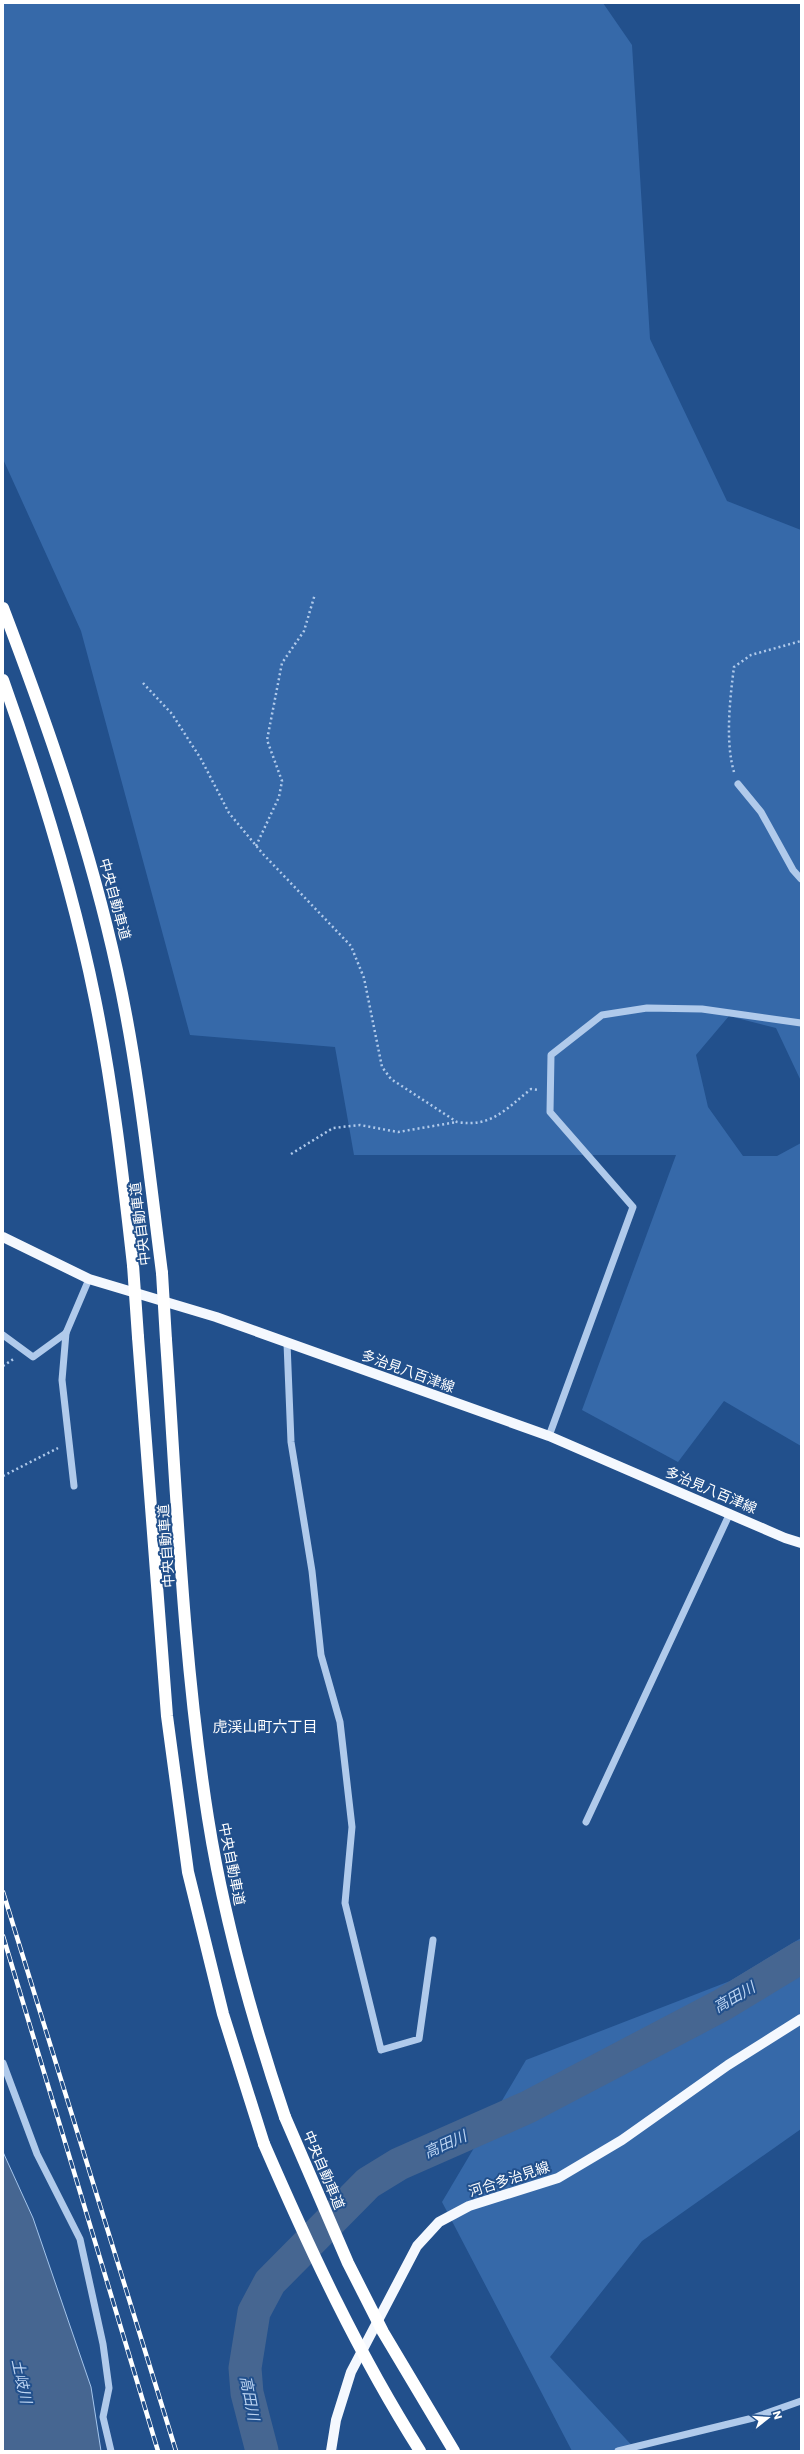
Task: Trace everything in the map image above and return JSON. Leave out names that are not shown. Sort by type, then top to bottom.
[{"type":"highway","name":"中央自動車道","points":[[3,608],[53,742],[78,821],[117,969],[132,1044],[162,1273],[190,1665],[208,1818],[238,1966],[260,2042],[285,2117],[348,2263],[383,2332],[454,2451]]},
{"type":"highway","name":"中央自動車道","points":[[3,680],[53,831],[95,998],[119,1139],[138,1337],[160,1636],[175,1782],[186,1857],[204,1946],[223,2014],[264,2144],[330,2291],[366,2361],[420,2451]]},
{"type":"main road","name":"多治見八百津線","points":[[3,1237],[89,1279],[216,1317],[549,1436],[785,1538],[801,1543]]},
{"type":"main road","name":"河合多治見線","points":[[332,2451],[336,2420],[351,2372],[417,2246],[438,2222],[469,2206],[558,2178],[622,2140],[728,2065],[801,2019]]},
{"type":"street","points":[[738,784],[761,812],[793,870],[801,879]]},
{"type":"street","points":[[549,1436],[633,1207],[550,1112],[551,1055],[602,1015],[647,1008],[702,1009],[801,1023]]},
{"type":"street","points":[[74,1486],[62,1380],[66,1332],[89,1279]]},
{"type":"street","points":[[3,1335],[33,1357],[66,1332]]},
{"type":"street","points":[[287,1343],[291,1442],[312,1571],[321,1655],[340,1722],[352,1827],[345,1903],[381,2050],[419,2039],[433,1940]]},
{"type":"street","points":[[586,1822],[730,1513]]},
{"type":"street","points":[[3,2063],[37,2154],[80,2239],[103,2344],[109,2388],[103,2416],[111,2451]]},
{"type":"street","points":[[618,2451],[753,2418],[801,2401]]},
{"type":"path","points":[[256,846],[279,797],[282,781],[267,740],[282,663],[304,631],[315,594]]},
{"type":"path","points":[[738,784],[730,759],[731,692],[734,667],[751,655],[801,641]]},
{"type":"path","points":[[143,683],[172,714],[201,759],[229,813],[256,846],[350,946],[364,978],[382,1067],[391,1079],[457,1122]]},
{"type":"path","points":[[291,1154],[333,1128],[360,1125],[398,1132],[457,1122],[484,1123],[499,1114],[531,1089],[550,1092]]},
{"type":"path","points":[[3,1476],[69,1443]]},
{"type":"shaded area","points":[[3,3],[603,3],[632,45],[650,339],[727,501],[801,530],[801,1081],[776,1028],[729,1016],[696,1055],[708,1107],[743,1156],[777,1156],[801,1143],[801,1446],[724,1401],[678,1462],[582,1410],[676,1155],[354,1155],[335,1047],[190,1035],[81,631],[3,459]]},
{"type":"shaded area","points":[[801,1938],[801,2129],[642,2241],[550,2357],[637,2451],[572,2451],[442,2202],[526,2060],[730,1981]]},
{"type":"water","name":"土岐川","points":[[3,2152],[33,2218],[91,2387],[101,2451],[3,2451]]},
{"type":"waterway","name":"高田川","points":[[262,2451],[247,2393],[245,2368],[254,2312],[270,2282],[368,2183],[399,2164],[528,2107],[722,2005],[801,1957]]},
{"type":"railway","points":[[3,1892],[176,2451]]},
{"type":"railway","points":[[3,1936],[158,2451]]},
{"type":"district","name":"虎渓山町六丁目","points":[[265,1726]]}]
